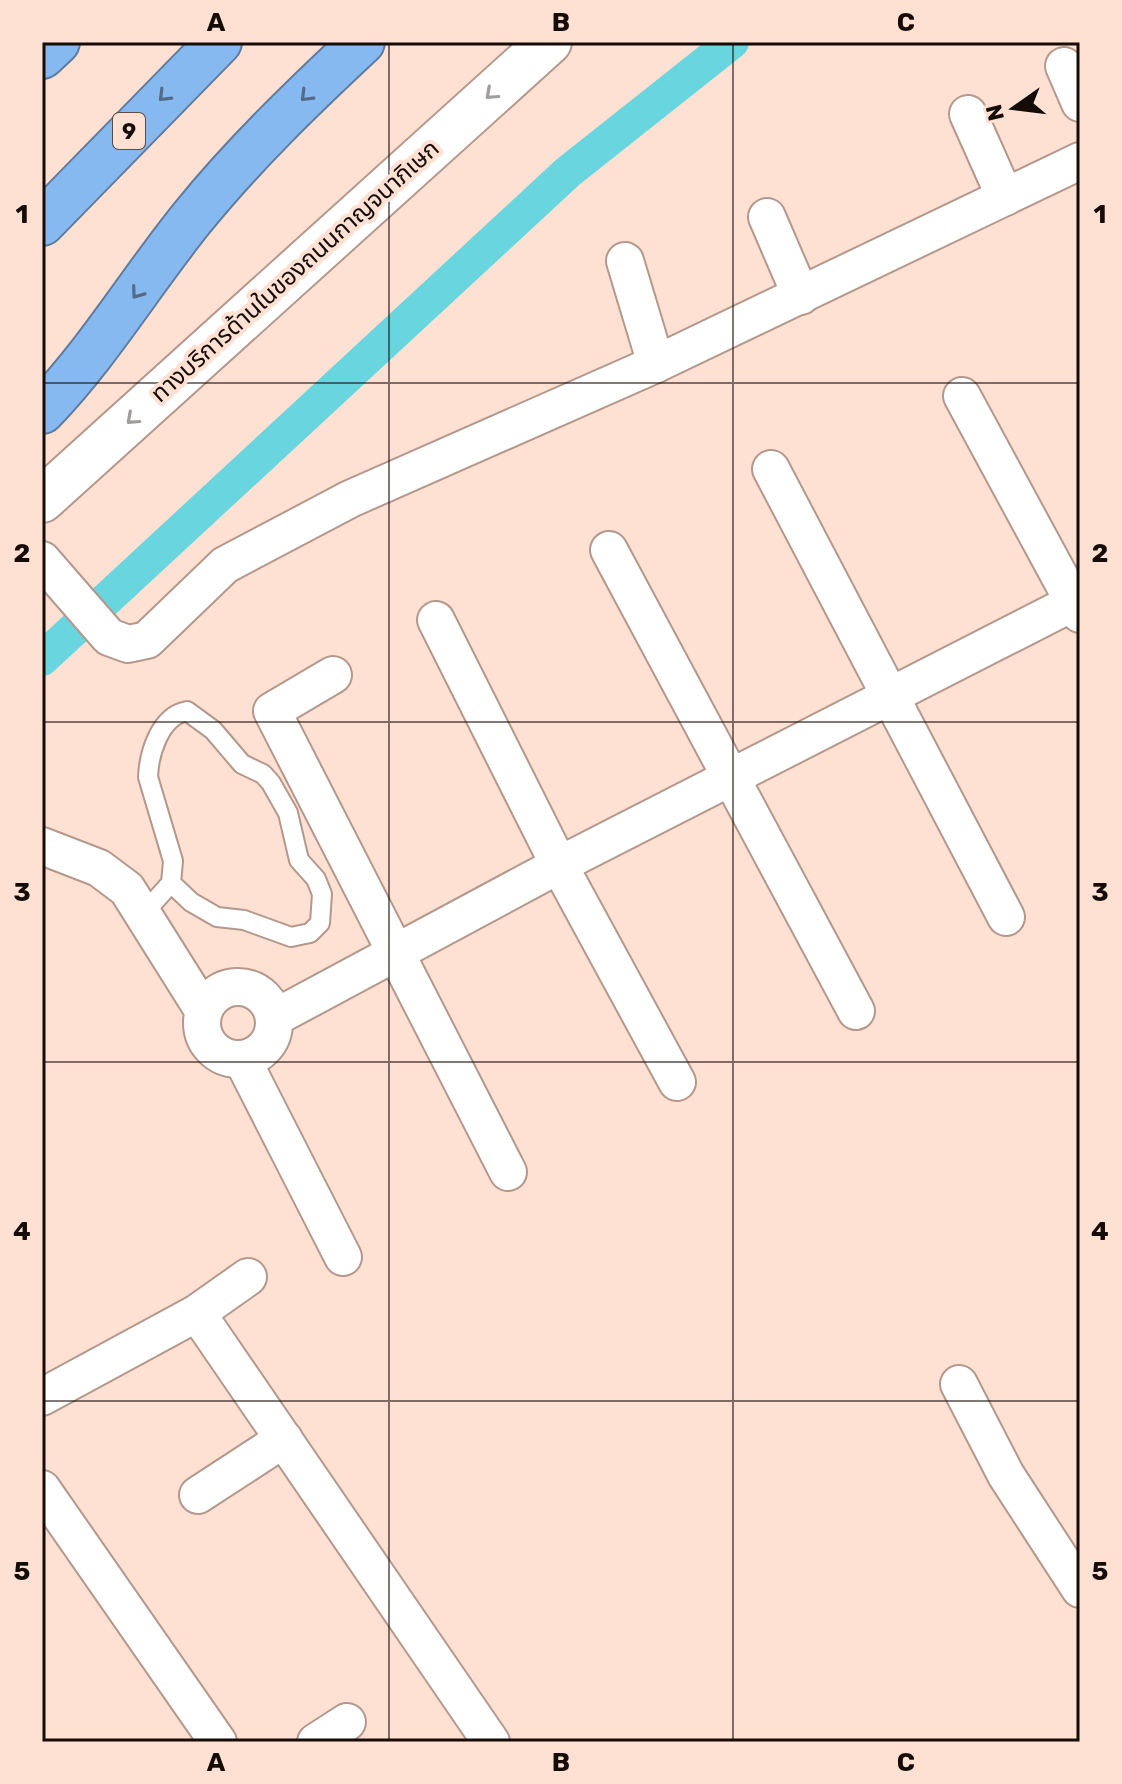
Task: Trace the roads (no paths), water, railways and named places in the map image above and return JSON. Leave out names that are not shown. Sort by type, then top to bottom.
[{"type":"highway","points":[[42,56],[57,42]]},
{"type":"highway","name":"9","points":[[42,223],[219,42]]},
{"type":"highway","points":[[42,411],[122,313],[192,218],[267,135],[362,42]]},
{"type":"main road","name":"ทางบริการด้านในของถนนกาญจนาภิเษก","points":[[42,500],[549,42]]},
{"type":"street","points":[[1064,66],[1080,103]]},
{"type":"street","points":[[968,114],[1005,197]]},
{"type":"street","points":[[50,570],[109,637],[128,644],[147,640],[225,565],[350,499],[656,364],[1080,161]]},
{"type":"street","points":[[767,217],[801,296]]},
{"type":"street","points":[[625,261],[656,364]]},
{"type":"street","points":[[274,1018],[559,865],[1078,605],[962,396]]},
{"type":"street","points":[[771,469],[1006,917]]},
{"type":"street","points":[[609,550],[856,1011]]},
{"type":"street","points":[[436,620],[559,865],[677,1082]]},
{"type":"street","points":[[333,675],[272,711],[393,954],[508,1172]]},
{"type":"street","points":[[42,846],[107,874],[127,889],[203,1010]]},
{"type":"street","points":[[241,987],[263,997],[274,1018],[270,1041],[263,1050],[242,1059],[229,1059],[209,1045],[201,1022],[203,1010],[219,992],[241,987]]},
{"type":"street","points":[[242,1059],[343,1257]]},
{"type":"street","points":[[42,1397],[197,1313],[248,1277]]},
{"type":"street","points":[[197,1313],[491,1742]]},
{"type":"street","points":[[959,1384],[1006,1475],[1080,1589]]},
{"type":"street","points":[[198,1495],[284,1439]]},
{"type":"street","points":[[42,1489],[218,1742]]},
{"type":"street","points":[[316,1742],[347,1722]]},
{"type":"lane","points":[[143,914],[171,883],[173,861],[148,777],[149,765],[163,730],[173,716],[187,711],[213,730],[242,764],[271,783],[288,813],[299,860],[316,879],[322,894],[320,923],[310,933],[291,937],[244,920],[217,917],[191,902],[171,883]]},
{"type":"waterway","points":[[42,659],[568,172],[732,42]]}]
